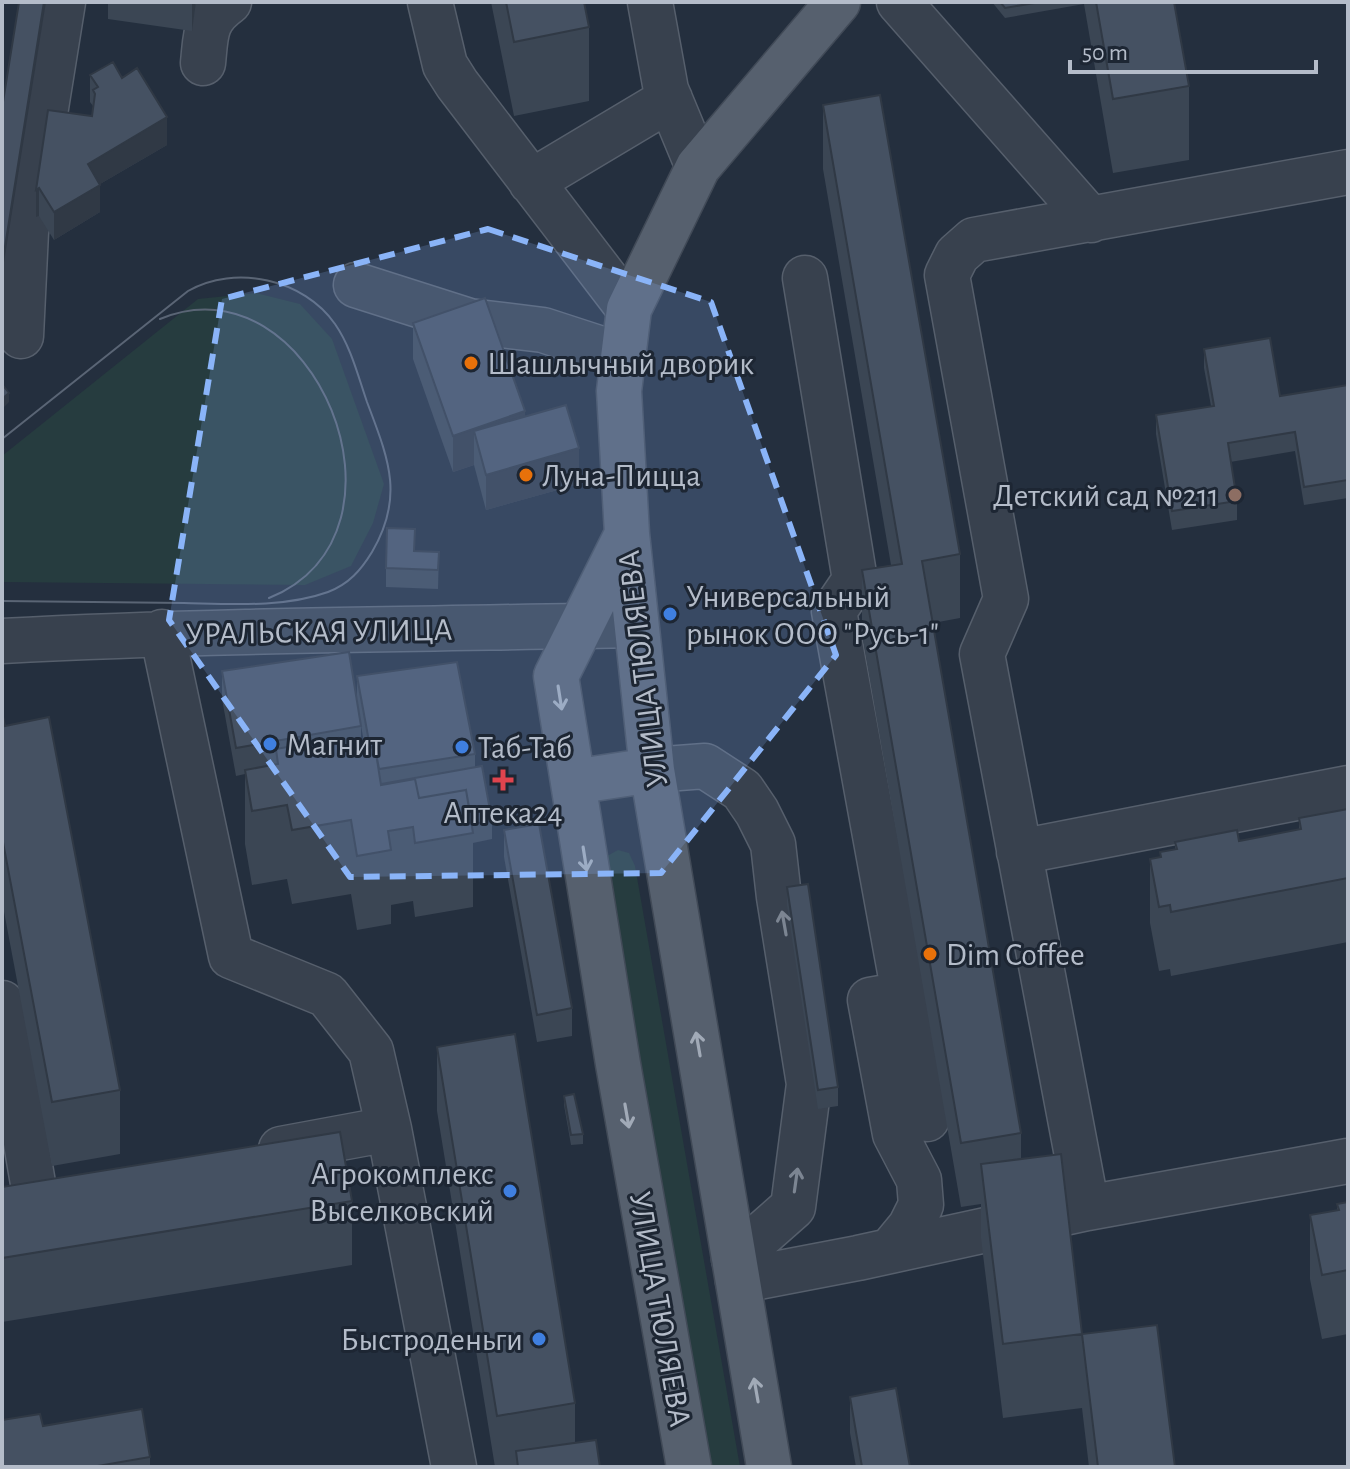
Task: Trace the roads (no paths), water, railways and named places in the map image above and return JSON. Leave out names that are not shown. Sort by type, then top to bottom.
[{"type":"main road","points":[[627,534],[619,391],[629,309],[698,167],[838,2]]},
{"type":"main road","name":"УЛИЦА ТЮЛЯЕВА","points":[[627,534],[652,770],[769,1467]]},
{"type":"main road","name":"УЛИЦА ТЮЛЯЕВА","points":[[627,534],[556,676],[618,1064],[689,1467]]},
{"type":"main road","points":[[573,782],[652,770]]},
{"type":"street","points":[[21,336],[26,232],[63,2]]},
{"type":"street","points":[[203,63],[207,26],[214,13],[229,2]]},
{"type":"street","points":[[430,2],[445,65],[629,309]]},
{"type":"street","points":[[650,2],[670,99],[698,167]]},
{"type":"street","points":[[899,2],[1091,220]]},
{"type":"street","points":[[531,182],[670,99]]},
{"type":"street","points":[[1087,1208],[982,654],[1006,599],[947,275],[957,255],[974,240],[1348,172]]},
{"type":"street","points":[[805,278],[855,580],[834,611],[927,1119]]},
{"type":"street","points":[[356,285],[469,321],[543,330],[623,356]]},
{"type":"street","name":"УРАЛЬСКАЯ УЛИЦА","points":[[2,641],[162,632],[636,625]]},
{"type":"street","points":[[162,632],[231,956],[327,995],[371,1051],[454,1467]]},
{"type":"street","points":[[652,770],[705,766],[742,790],[773,844],[809,1084],[793,1207],[736,1270]]},
{"type":"street","points":[[1019,852],[1348,788]]},
{"type":"street","points":[[891,1250],[910,1227],[921,1205],[919,1180],[895,1134],[870,1000],[904,994]]},
{"type":"street","points":[[2,1003],[18,1197],[80,1186]]},
{"type":"street","points":[[247,1155],[389,1129]]},
{"type":"street","points":[[736,1270],[891,1250],[1087,1208],[1348,1161]]},
{"type":"tram line","points":[[2,439],[188,291],[226,278],[268,280],[306,296],[322,309],[341,333],[381,441],[390,477],[388,513],[372,552],[354,576],[328,592],[275,603],[2,601]]},
{"type":"tram line","points":[[160,319],[215,310],[264,326],[303,362],[332,410],[345,464],[341,518],[316,565],[269,598]]},
{"type":"place","name":"Шашлычный дворик","points":[[471,363]]},
{"type":"place","name":"Луна-Пицца","points":[[526,475]]},
{"type":"place","name":"Детский сад №211","points":[[1235,495]]},
{"type":"place","name":"Универсальный рынок ООО \"Русь-1\"","points":[[670,614]]},
{"type":"place","name":"Магнит","points":[[270,744]]},
{"type":"place","name":"Таб-Таб","points":[[462,747]]},
{"type":"place","name":"Аптека24","points":[[503,780]]},
{"type":"place","name":"Dim Coffee","points":[[930,954]]},
{"type":"place","name":"Агрокомплекс Выселковский","points":[[510,1191]]},
{"type":"place","name":"Быстроденьги","points":[[539,1339]]}]
